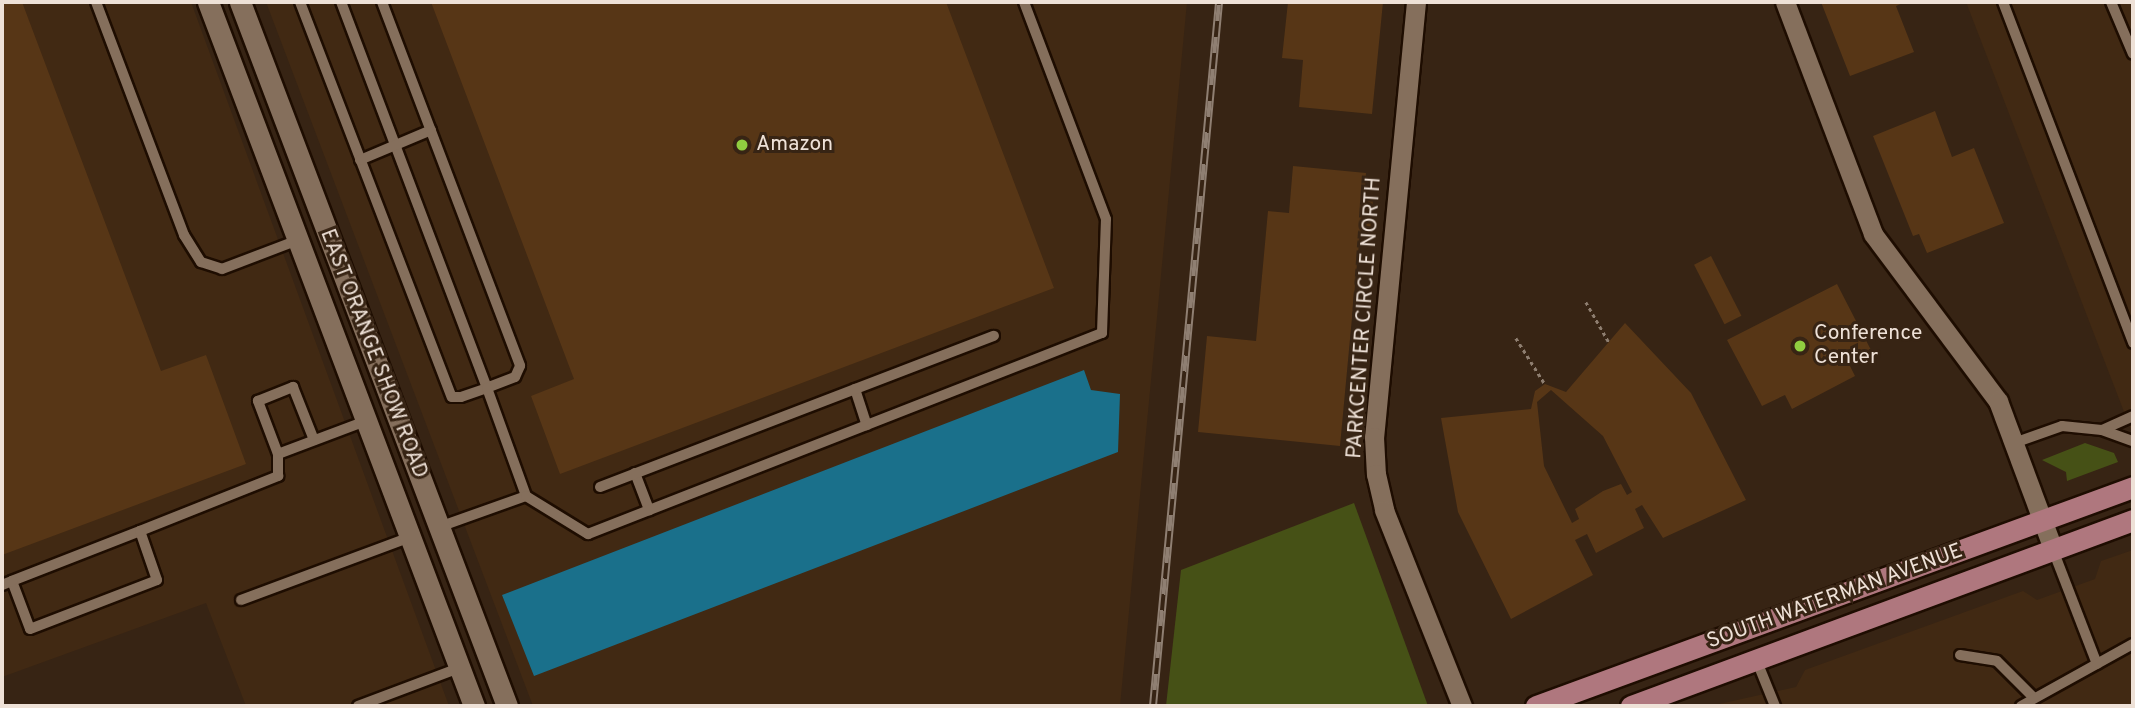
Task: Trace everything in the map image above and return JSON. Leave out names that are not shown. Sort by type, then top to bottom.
[{"type":"main road","name":"EAST ORANGE SHOW ROAD","points":[[208,2],[474,706]]},
{"type":"main road","name":"EAST ORANGE SHOW ROAD","points":[[240,2],[507,706]]},
{"type":"main road","name":"SOUTH WATERMAN AVENUE","points":[[1536,706],[2133,487]]},
{"type":"main road","name":"SOUTH WATERMAN AVENUE","points":[[1631,706],[2133,520]]},
{"type":"main road","points":[[410,537],[439,527]]},
{"type":"street","name":"PARKCENTER CIRCLE NORTH","points":[[1416,2],[1374,437],[1376,474],[1384,510],[1462,706]]},
{"type":"street","points":[[1784,2],[1873,234],[1978,367],[2014,443],[2053,549]]},
{"type":"lane","points":[[96,2],[184,234],[201,261],[222,269],[298,240]]},
{"type":"lane","points":[[300,2],[452,397],[515,377],[520,366],[382,2]]},
{"type":"lane","points":[[341,2],[526,496],[588,534],[1102,333],[1106,219],[1024,2]]},
{"type":"lane","points":[[2003,2],[2133,343]]},
{"type":"lane","points":[[2111,2],[2133,54]]},
{"type":"lane","points":[[360,160],[431,130]]},
{"type":"lane","points":[[600,487],[994,337]]},
{"type":"lane","points":[[140,531],[157,580],[30,629],[7,583],[278,476],[278,454],[258,401],[293,387],[314,440]]},
{"type":"lane","points":[[855,389],[867,425]]},
{"type":"lane","points":[[2102,430],[2133,416]]},
{"type":"lane","points":[[278,454],[366,421]]},
{"type":"lane","points":[[2014,443],[2062,426],[2102,430],[2133,441]]},
{"type":"lane","points":[[635,473],[649,510]]},
{"type":"lane","points":[[439,527],[526,496]]},
{"type":"lane","points":[[241,600],[410,537]]},
{"type":"lane","points":[[2053,549],[2096,664]]},
{"type":"lane","points":[[2021,706],[2133,644]]},
{"type":"lane","points":[[1960,655],[1997,661],[2034,698]]},
{"type":"lane","points":[[1756,659],[1775,706]]},
{"type":"lane","points":[[358,706],[459,668]]},
{"type":"path","points":[[1586,302],[1610,344]]},
{"type":"path","points":[[1516,338],[1545,384]]},
{"type":"shaded area","points":[[2,2],[191,2],[449,706],[246,706],[206,603],[2,677]]},
{"type":"shaded area","points":[[266,2],[1187,2],[1120,706],[533,706]]},
{"type":"shaded area","points":[[1966,2],[2133,2],[2133,435]]},
{"type":"shaded area","points":[[2133,550],[2133,706],[1710,706],[1796,687],[1805,670],[2023,591],[2037,600],[2095,579],[2101,561]]},
{"type":"green space","points":[[2085,443],[2114,453],[2118,462],[2067,481],[2066,472],[2042,460]]},
{"type":"green space","points":[[1354,503],[1428,706],[1166,706],[1181,570]]},
{"type":"water","points":[[1084,370],[1091,390],[1120,394],[1118,452],[534,676],[502,595]]},
{"type":"building","points":[[2,2],[22,2],[161,371],[206,355],[246,464],[2,555]]},
{"type":"building","name":"Amazon","points":[[431,2],[946,2],[1054,288],[560,474],[531,396],[574,379]]},
{"type":"building","points":[[1288,2],[1383,2],[1372,114],[1299,107],[1303,60],[1282,58]]},
{"type":"building","points":[[1821,2],[1905,2],[1896,6],[1914,52],[1850,76]]},
{"type":"building","points":[[1935,111],[1952,157],[1974,148],[2004,223],[1927,253],[1919,234],[1913,236],[1873,136]]},
{"type":"building","points":[[1293,166],[1366,173],[1364,199],[1373,200],[1370,233],[1360,232],[1340,446],[1198,432],[1207,336],[1256,341],[1268,211],[1289,213]]},
{"type":"building","points":[[1711,256],[1741,316],[1724,324],[1694,265]]},
{"type":"building","name":"Conference Center","points":[[1837,284],[1872,352],[1849,364],[1855,376],[1792,409],[1785,395],[1762,406],[1727,340]]},
{"type":"building","points":[[1625,323],[1691,393],[1746,500],[1663,538],[1642,505],[1635,509],[1644,528],[1596,553],[1587,534],[1575,540],[1593,575],[1511,619],[1458,512],[1441,418],[1531,409],[1535,391],[1545,384],[1566,392]],"holes":[[[1551,390],[1603,436],[1632,492],[1627,495],[1621,484],[1603,491],[1575,509],[1579,519],[1572,523],[1544,466],[1537,402]]]},
{"type":"railway","points":[[1153,706],[1219,2]]},
{"type":"place","name":"Amazon","points":[[742,145]]},
{"type":"place","name":"Conference Center","points":[[1800,346]]}]
